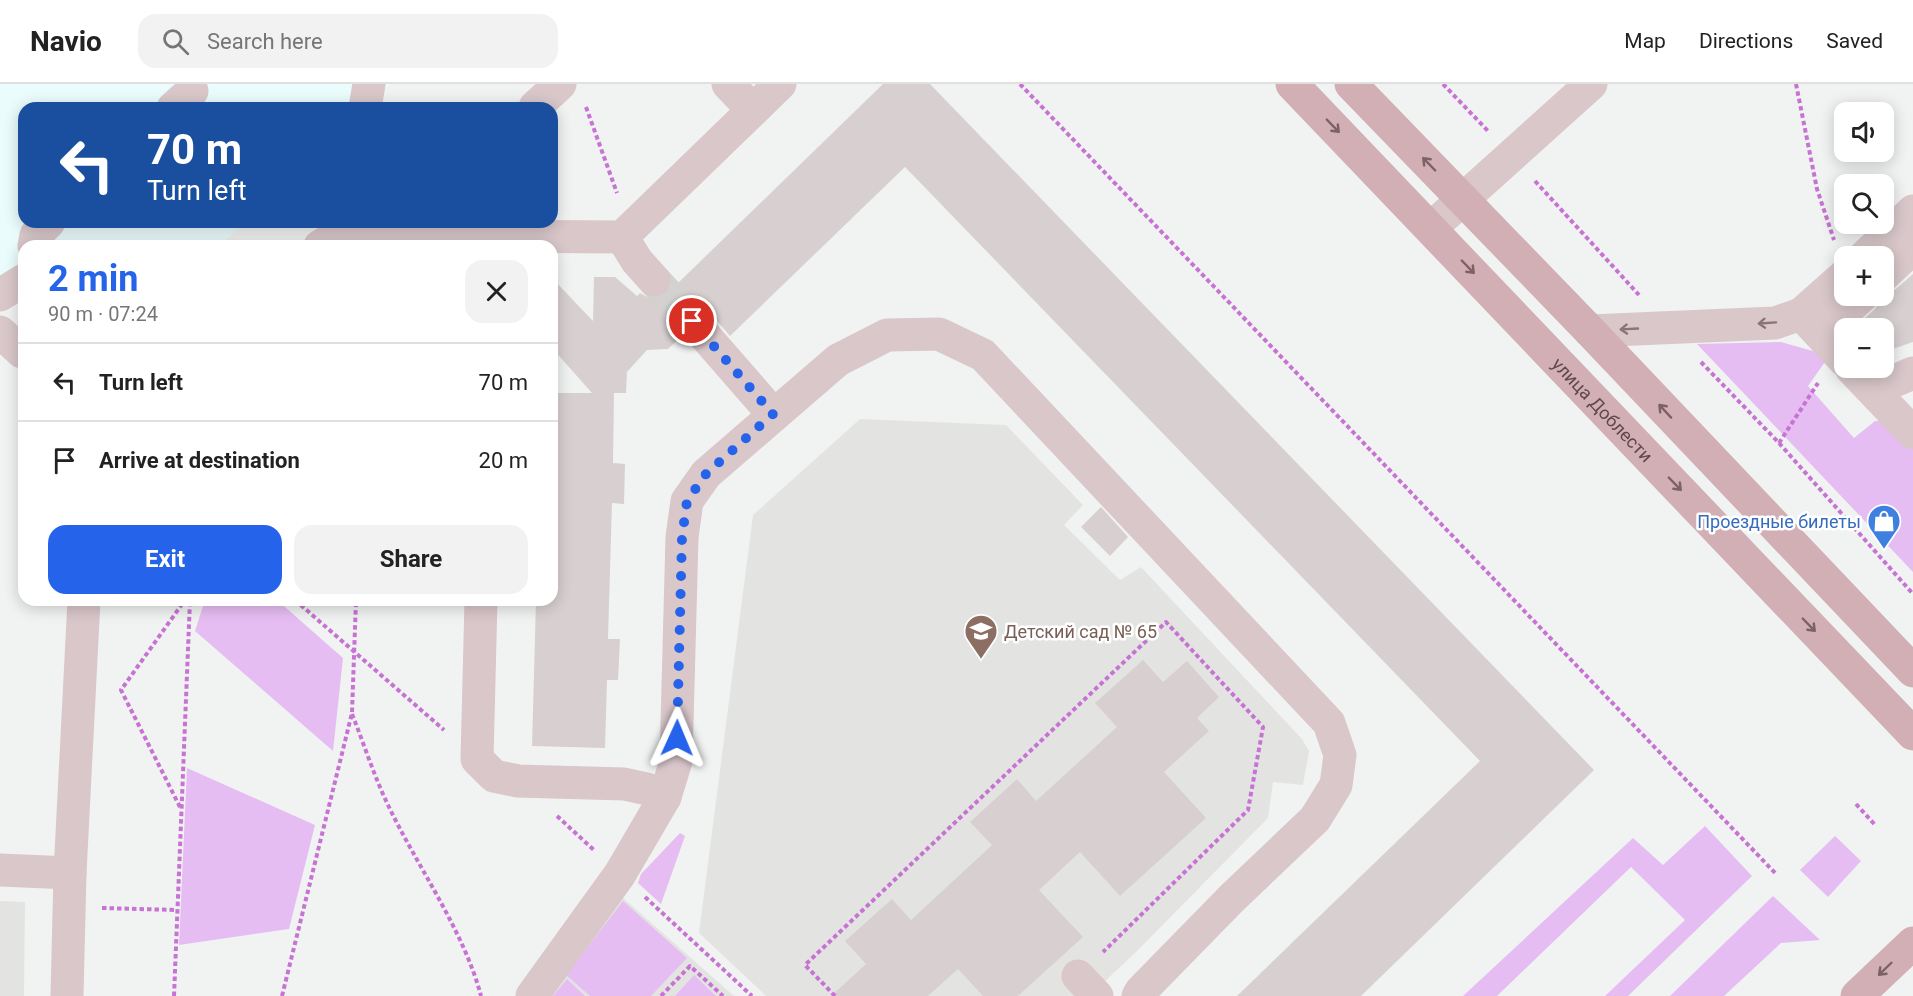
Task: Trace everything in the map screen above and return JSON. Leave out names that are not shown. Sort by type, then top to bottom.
[{"type":"main road","name":"улица Доблести","points":[[1292,84],[1913,734]]},
{"type":"main road","points":[[1351,84],[1912,662]]},
{"type":"main road","points":[[1857,996],[1913,943]]},
{"type":"lane","points":[[366,102],[369,84]]},
{"type":"lane","points":[[540,102],[560,84]]},
{"type":"lane","points":[[728,84],[753,110]]},
{"type":"lane","points":[[476,240],[626,233],[780,84]]},
{"type":"lane","points":[[1431,228],[1591,84]]},
{"type":"lane","points":[[1876,246],[1913,212]]},
{"type":"lane","points":[[626,233],[637,261],[654,280]]},
{"type":"lane","points":[[334,234],[438,240]]},
{"type":"lane","points":[[1894,266],[1913,248]]},
{"type":"lane","points":[[0,295],[18,284]]},
{"type":"lane","points":[[692,321],[773,414]]},
{"type":"lane","points":[[1590,331],[1775,323],[1834,350]]},
{"type":"lane","points":[[532,996],[620,874],[665,797],[676,761],[682,537],[687,501],[706,474],[838,360],[887,335],[939,334],[983,355],[1329,723],[1340,755],[1336,785],[1315,819],[1232,898],[1138,996]]},
{"type":"lane","points":[[1868,378],[1913,433]]},
{"type":"lane","points":[[1874,378],[1913,413]]},
{"type":"lane","points":[[67,996],[70,873],[84,606]]},
{"type":"lane","points":[[481,606],[477,759],[494,776],[518,782],[624,784],[646,789],[665,797]]},
{"type":"lane","points":[[0,870],[70,873]]},
{"type":"path","points":[[1020,84],[1777,875]]},
{"type":"path","points":[[1796,84],[1818,189],[1835,241]]},
{"type":"path","points":[[586,106],[626,233]]},
{"type":"path","points":[[1779,443],[1836,378]]},
{"type":"path","points":[[181,808],[121,690],[184,606]]},
{"type":"path","points":[[174,996],[188,606]]},
{"type":"path","points":[[302,606],[446,732]]},
{"type":"path","points":[[282,996],[352,713],[356,606]]},
{"type":"path","points":[[835,996],[805,965],[1166,622],[1263,726],[1248,810],[1087,986]]},
{"type":"path","points":[[352,713],[387,804],[457,937],[476,976],[481,996]]},
{"type":"path","points":[[1856,804],[1876,826]]},
{"type":"path","points":[[93,908],[176,910]]},
{"type":"path","points":[[656,991],[661,996],[690,966],[723,996]]},
{"type":"shaded area","points":[[0,84],[390,84],[371,102],[18,102],[18,228],[239,228],[226,240],[18,240],[18,290],[12,287],[0,275]]},
{"type":"shaded area","points":[[1781,342],[1813,351],[1827,359],[1808,386],[1854,438],[1875,421],[1889,421],[1913,447],[1913,572],[1697,344]]},
{"type":"shaded area","name":"Детский сад № 65","points":[[860,419],[1006,425],[1083,505],[1064,525],[1120,580],[1141,567],[1302,739],[1309,751],[1303,785],[1273,782],[1268,818],[1137,951],[1089,996],[766,996],[699,933],[753,515]]},
{"type":"shaded area","points":[[203,606],[284,606],[343,658],[333,751],[195,631]]},
{"type":"shaded area","points":[[187,768],[315,825],[289,929],[179,945]]},
{"type":"shaded area","points":[[1705,826],[1752,876],[1628,996],[1605,996],[1685,920],[1631,867],[1497,996],[1463,996],[1633,838],[1663,865]]},
{"type":"shaded area","points":[[680,833],[685,836],[661,904],[638,883],[641,874]]},
{"type":"shaded area","points":[[1835,836],[1861,861],[1828,897],[1800,870]]},
{"type":"shaded area","points":[[1773,896],[1820,940],[1781,943],[1724,996],[1670,996]]},
{"type":"shaded area","points":[[622,897],[734,996],[546,996]]},
{"type":"shaded area","points":[[0,901],[25,902],[24,996],[0,996]]},
{"type":"shaded area","points":[[623,901],[687,958],[651,996],[590,996],[566,975]]},
{"type":"shaded area","points":[[694,975],[716,996],[675,996]]},
{"type":"shaded area","points":[[567,979],[585,996],[553,996]]},
{"type":"building","points":[[883,84],[930,84],[1594,770],[1361,996],[1237,996],[1480,761],[905,167],[730,336],[706,308],[698,303],[688,303],[679,307],[674,315],[674,325],[681,337],[668,349],[647,350],[627,372],[626,393],[614,393],[613,463],[625,464],[624,504],[612,503],[608,639],[620,639],[618,680],[607,680],[605,748],[532,746],[536,606],[558,606],[558,393],[592,393],[558,355],[558,284],[593,321],[594,277],[615,277],[637,296],[640,293],[649,298],[657,298],[666,294],[672,286],[672,279],[677,284]]},
{"type":"building","points":[[1913,274],[1913,342],[1894,349],[1894,318],[1865,318],[1877,306],[1894,306],[1894,290]]},
{"type":"building","points":[[1101,507],[1128,537],[1110,556],[1081,527]]},
{"type":"building","points":[[1143,660],[1163,682],[1187,661],[1219,697],[1197,718],[1209,731],[1164,772],[1206,818],[1120,896],[1080,852],[1039,890],[1083,937],[1018,996],[983,996],[958,969],[928,996],[831,996],[866,964],[845,941],[892,899],[911,920],[992,845],[970,822],[1017,779],[1036,801],[1117,727],[1095,703]]},
{"type":"tunnel","points":[[654,280],[692,321]]},
{"type":"place","name":"Проездные билеты","points":[[1884,550]]},
{"type":"place","name":"Детский сад № 65","points":[[981,660]]},
{"type":"route","points":[[677,738],[682,537],[687,501],[706,474],[773,414],[692,321]]}]
